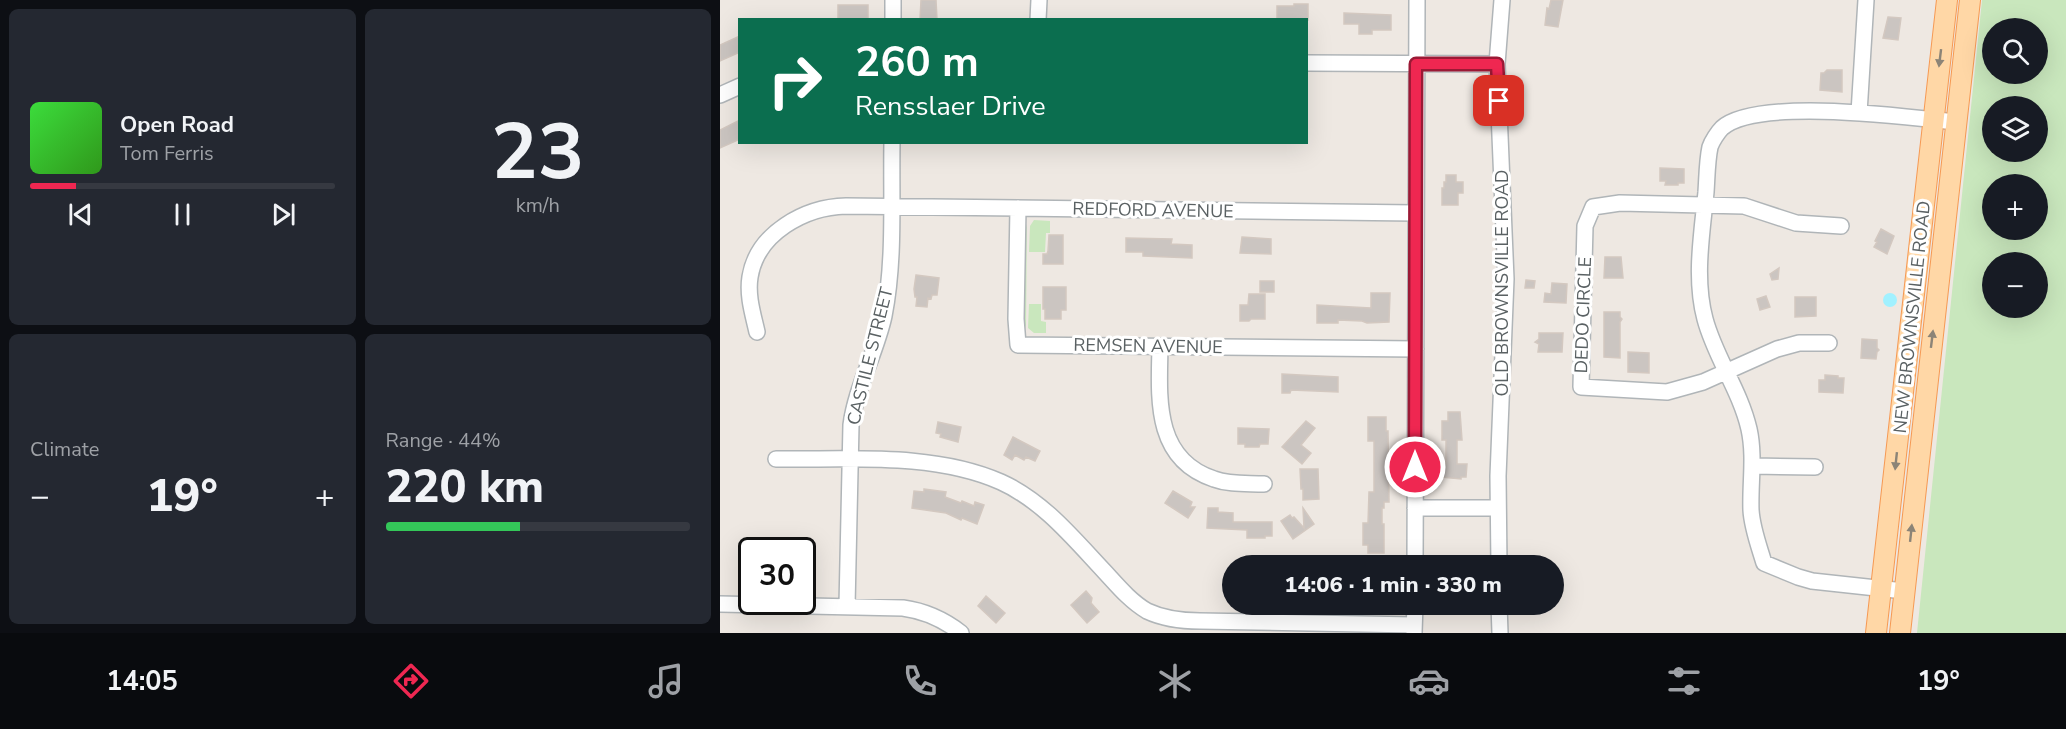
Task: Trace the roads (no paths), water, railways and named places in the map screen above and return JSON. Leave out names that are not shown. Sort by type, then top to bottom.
[{"type":"main road","name":"NEW BROWNSVILLE ROAD","points":[[1876,633],[1947,0]]},
{"type":"main road","name":"NEW BROWNSVILLE ROAD","points":[[1900,633],[1970,0]]},
{"type":"street","points":[[893,0],[893,18]]},
{"type":"street","points":[[1038,18],[1039,0]]},
{"type":"street","points":[[1415,555],[1417,0]]},
{"type":"street","name":"OLD BROWNSVILLE ROAD","points":[[1499,555],[1498,508],[1506,279],[1497,64],[1502,0]]},
{"type":"street","points":[[1859,113],[1866,0]]},
{"type":"street","points":[[1308,63],[1497,64]]},
{"type":"street","points":[[720,95],[738,87]]},
{"type":"street","points":[[1904,591],[1804,579],[1764,563],[1752,524],[1753,466],[1746,418],[1705,320],[1700,293],[1701,247],[1710,145],[1722,128],[1741,117],[1770,112],[1859,113],[1956,122]]},
{"type":"street","name":"CASTILE STREET","points":[[846,606],[851,425],[855,402],[880,329],[887,298],[892,144]]},
{"type":"street","name":"DEDO CIRCLE","points":[[1705,205],[1620,203],[1593,207],[1585,226],[1581,387],[1667,392],[1703,382],[1726,371]]},
{"type":"street","points":[[1705,205],[1748,206],[1788,222],[1840,226]]},
{"type":"street","name":"REDFORD AVENUE","points":[[757,332],[749,295],[750,279],[759,253],[774,234],[805,215],[822,208],[891,206],[1415,213]]},
{"type":"street","name":"REMSEN AVENUE","points":[[1018,208],[1016,319],[1018,345],[1416,349]]},
{"type":"street","points":[[1726,371],[1788,345],[1828,343]]},
{"type":"street","points":[[1160,346],[1161,416],[1167,438],[1177,452],[1196,471],[1215,480],[1264,484]]},
{"type":"street","points":[[776,459],[914,461],[944,465],[985,476],[1015,489],[1057,521],[1130,598],[1160,616],[1186,621],[1414,629]]},
{"type":"street","points":[[1753,466],[1815,467]]},
{"type":"street","points":[[1415,508],[1498,508]]},
{"type":"street","points":[[720,604],[888,607],[919,611],[945,622],[960,633]]},
{"type":"street","points":[[1499,615],[1500,633]]},
{"type":"water","points":[[1890,293],[1895,295],[1897,300],[1895,305],[1890,307],[1885,305],[1883,300],[1885,295]]}]
